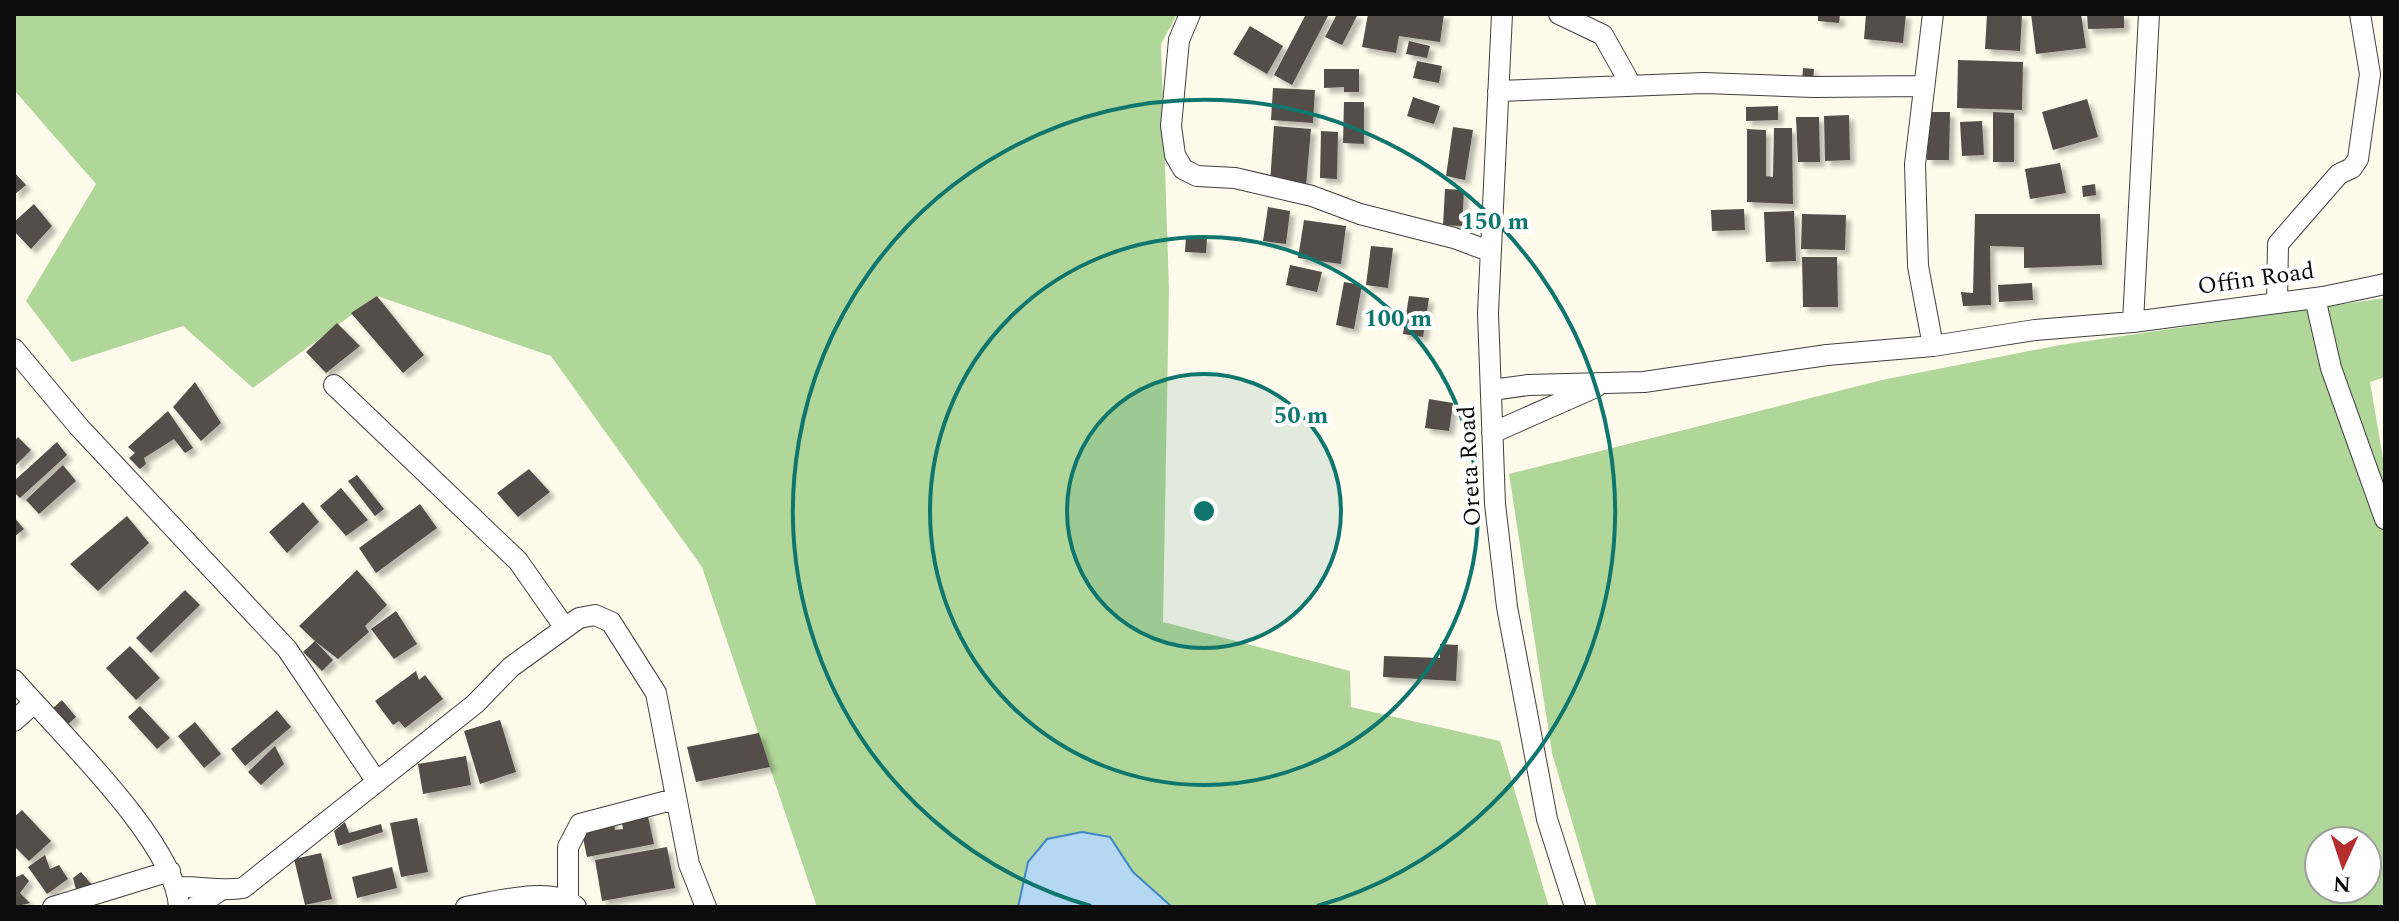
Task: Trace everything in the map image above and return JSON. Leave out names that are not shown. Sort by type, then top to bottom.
[{"type":"street","points":[[1190,14],[1179,40],[1171,126],[1175,155],[1183,169],[1197,176],[1235,178],[1312,196],[1360,214],[1454,238],[1489,251]]},
{"type":"street","name":"Oreta Road","points":[[1502,14],[1489,251],[1492,433],[1507,607],[1547,819],[1575,907]]},
{"type":"street","points":[[1559,14],[1603,35],[1631,85]]},
{"type":"street","points":[[1933,14],[1915,164],[1918,251],[1933,346]]},
{"type":"street","points":[[2133,322],[2149,14]]},
{"type":"street","points":[[2277,303],[2278,244],[2339,174],[2352,168],[2358,159],[2370,74],[2360,14]]},
{"type":"street","points":[[1498,91],[1631,85],[1923,86]]},
{"type":"street","name":"Offin Road","points":[[1599,385],[1827,355],[1933,346],[2035,330],[2133,322],[2315,298],[2385,284]]},
{"type":"street","points":[[2315,298],[2331,368],[2385,519]]},
{"type":"street","points":[[14,349],[79,427],[287,649],[377,782]]},
{"type":"street","points":[[334,385],[518,561],[565,628]]},
{"type":"street","points":[[1492,390],[1528,385],[1599,385]]},
{"type":"street","points":[[1492,433],[1599,385]]},
{"type":"street","points":[[195,907],[218,892],[243,888],[475,704],[511,667],[579,618],[595,615],[611,622],[656,693],[689,864],[706,907]]},
{"type":"street","points":[[14,680],[146,831],[175,888]]},
{"type":"street","points":[[14,721],[34,703]]},
{"type":"street","points":[[466,907],[549,896],[572,903],[568,847],[580,824],[675,799]]},
{"type":"street","points":[[53,907],[175,888],[198,886],[218,892]]},
{"type":"green space","points":[[14,14],[1177,14],[1161,44],[1169,290],[1163,622],[1350,671],[1351,707],[1500,741],[1549,907],[817,907],[702,567],[551,356],[377,296],[253,388],[183,326],[72,362],[26,301],[96,184],[14,90]]},
{"type":"green space","points":[[2385,298],[2385,377],[2370,382],[2385,470],[2385,907],[1597,907],[1552,753],[1509,474],[1882,380],[2060,345]]},
{"type":"water","points":[[1082,832],[1110,837],[1133,872],[1172,907],[1018,907],[1028,862],[1047,839]]},
{"type":"building","points":[[1306,14],[1329,14],[1292,85],[1274,75]]},
{"type":"building","points":[[1337,14],[1358,14],[1342,45],[1325,37]]},
{"type":"building","points":[[1368,14],[1444,14],[1440,42],[1399,36],[1396,53],[1362,47]]},
{"type":"building","points":[[1818,14],[1840,14],[1839,23],[1818,21]]},
{"type":"building","points":[[1866,14],[1906,14],[1903,43],[1864,39]]},
{"type":"building","points":[[1987,14],[2022,14],[2020,51],[1985,49]]},
{"type":"building","points":[[2031,14],[2081,14],[2086,48],[2036,54]]},
{"type":"building","points":[[2087,14],[2124,14],[2124,28],[2088,29]]},
{"type":"building","points":[[1250,26],[1283,46],[1267,74],[1233,54]]},
{"type":"building","points":[[1409,41],[1430,46],[1427,58],[1406,54]]},
{"type":"building","points":[[1958,60],[2023,62],[2022,110],[1957,108]]},
{"type":"building","points":[[1417,61],[1442,66],[1439,83],[1413,78]]},
{"type":"building","points":[[1803,68],[1814,69],[1813,83],[1802,82]]},
{"type":"building","points":[[1324,69],[1359,69],[1359,92],[1344,92],[1344,87],[1324,88]]},
{"type":"building","points":[[1273,88],[1315,90],[1313,123],[1271,120]]},
{"type":"building","points":[[1413,97],[1440,106],[1434,124],[1407,116]]},
{"type":"building","points":[[2087,99],[2098,137],[2053,150],[2042,112]]},
{"type":"building","points":[[1344,102],[1364,102],[1364,144],[1343,143]]},
{"type":"building","points":[[1778,106],[1778,120],[1746,121],[1746,107]]},
{"type":"building","points":[[1928,112],[1950,112],[1949,160],[1927,160]]},
{"type":"building","points":[[1993,112],[2014,113],[2014,162],[1993,162]]},
{"type":"building","points":[[1849,115],[1850,160],[1825,161],[1824,116]]},
{"type":"building","points":[[1796,117],[1819,117],[1820,162],[1798,162]]},
{"type":"building","points":[[1982,121],[1984,155],[1962,156],[1960,122]]},
{"type":"building","points":[[1274,126],[1311,129],[1306,186],[1270,183]]},
{"type":"building","points":[[1453,127],[1473,130],[1465,180],[1446,176]]},
{"type":"building","points":[[1774,128],[1792,128],[1793,204],[1747,202],[1747,129],[1766,130],[1766,176],[1773,177]]},
{"type":"building","points":[[1321,131],[1338,132],[1337,179],[1320,178]]},
{"type":"building","points":[[2060,163],[2066,193],[2030,199],[2025,169]]},
{"type":"building","points":[[14,172],[26,185],[14,195]]},
{"type":"building","points":[[2095,184],[2096,195],[2083,197],[2082,186]]},
{"type":"building","points":[[1445,189],[1464,190],[1462,226],[1443,225]]},
{"type":"building","points":[[34,204],[52,226],[31,249],[14,231],[14,222]]},
{"type":"building","points":[[1268,207],[1290,211],[1286,244],[1263,241]]},
{"type":"building","points":[[1744,209],[1745,230],[1712,231],[1711,210]]},
{"type":"building","points":[[1794,211],[1796,261],[1766,262],[1764,212]]},
{"type":"building","points":[[1802,214],[1846,215],[1845,250],[1801,249]]},
{"type":"building","points":[[1975,214],[2100,214],[2102,265],[2024,268],[2024,247],[1990,246],[1991,305],[1963,306],[1961,292],[1973,293]]},
{"type":"building","points":[[1304,220],[1346,226],[1341,264],[1298,258]]},
{"type":"building","points":[[1186,236],[1207,237],[1206,253],[1185,252]]},
{"type":"building","points":[[1371,246],[1393,248],[1388,288],[1366,285]]},
{"type":"building","points":[[1802,257],[1837,257],[1838,307],[1803,307]]},
{"type":"building","points":[[1290,265],[1322,272],[1317,292],[1286,285]]},
{"type":"building","points":[[1344,282],[1362,285],[1354,329],[1336,325]]},
{"type":"building","points":[[2032,283],[2033,300],[1999,302],[1998,285]]},
{"type":"building","points":[[377,296],[424,355],[403,373],[351,313]]},
{"type":"building","points":[[1409,296],[1429,298],[1423,337],[1403,334]]},
{"type":"building","points":[[337,323],[360,346],[326,373],[306,352]]},
{"type":"building","points":[[195,382],[221,423],[201,441],[173,407]]},
{"type":"building","points":[[1429,399],[1453,403],[1449,431],[1425,428]]},
{"type":"building","points":[[168,411],[193,448],[185,453],[174,439],[144,458],[146,464],[140,469],[129,458],[135,453],[128,447]]},
{"type":"building","points":[[18,437],[31,450],[14,467],[14,442]]},
{"type":"building","points":[[57,442],[67,455],[20,498],[14,492],[14,481]]},
{"type":"building","points":[[63,465],[76,481],[39,514],[26,500]]},
{"type":"building","points":[[529,469],[550,492],[518,517],[497,493]]},
{"type":"building","points":[[357,475],[384,509],[375,516],[348,481]]},
{"type":"building","points":[[341,488],[368,520],[346,536],[320,506]]},
{"type":"building","points":[[303,502],[319,522],[287,553],[269,532]]},
{"type":"building","points":[[420,504],[437,528],[376,573],[359,548]]},
{"type":"building","points":[[127,516],[149,543],[98,591],[70,564]]},
{"type":"building","points":[[14,517],[24,529],[14,537]]},
{"type":"building","points":[[357,570],[387,605],[365,626],[369,632],[338,659],[299,626]]},
{"type":"building","points":[[185,590],[200,605],[151,653],[136,638]]},
{"type":"building","points":[[396,611],[417,644],[394,659],[371,629]]},
{"type":"building","points":[[315,641],[333,660],[322,671],[303,652]]},
{"type":"building","points":[[1440,644],[1458,645],[1456,681],[1383,677],[1384,656],[1440,658]]},
{"type":"building","points":[[130,646],[160,678],[136,700],[106,668]]},
{"type":"building","points":[[416,671],[419,680],[425,675],[443,699],[405,728],[399,721],[393,725],[375,701]]},
{"type":"building","points":[[62,700],[76,717],[67,725],[53,708]]},
{"type":"building","points":[[140,706],[170,738],[157,749],[128,717]]},
{"type":"building","points":[[277,710],[291,727],[245,766],[231,749]]},
{"type":"building","points":[[500,720],[516,772],[480,784],[464,731]]},
{"type":"building","points":[[195,722],[221,754],[204,768],[178,736]]},
{"type":"building","points":[[759,733],[770,767],[696,782],[687,747]]},
{"type":"building","points":[[275,746],[284,764],[261,785],[248,772]]},
{"type":"building","points":[[466,756],[471,785],[423,794],[418,764]]},
{"type":"building","points":[[22,810],[51,841],[29,861],[14,846],[14,817]]},
{"type":"building","points":[[647,812],[654,844],[587,857],[580,824],[613,818],[615,830],[623,829],[621,818]]},
{"type":"building","points":[[417,818],[428,872],[401,877],[390,823]]},
{"type":"building","points":[[345,822],[349,833],[381,824],[383,832],[338,846],[334,831]]},
{"type":"building","points":[[667,847],[675,888],[602,901],[595,860]]},
{"type":"building","points":[[321,853],[332,899],[305,905],[294,859]]},
{"type":"building","points":[[45,855],[50,869],[59,865],[68,879],[47,894],[28,867]]},
{"type":"building","points":[[392,867],[397,888],[357,898],[352,877]]},
{"type":"building","points":[[81,872],[93,886],[76,890],[73,878]]},
{"type":"building","points":[[23,874],[29,881],[20,893],[30,903],[14,907],[14,878]]}]
